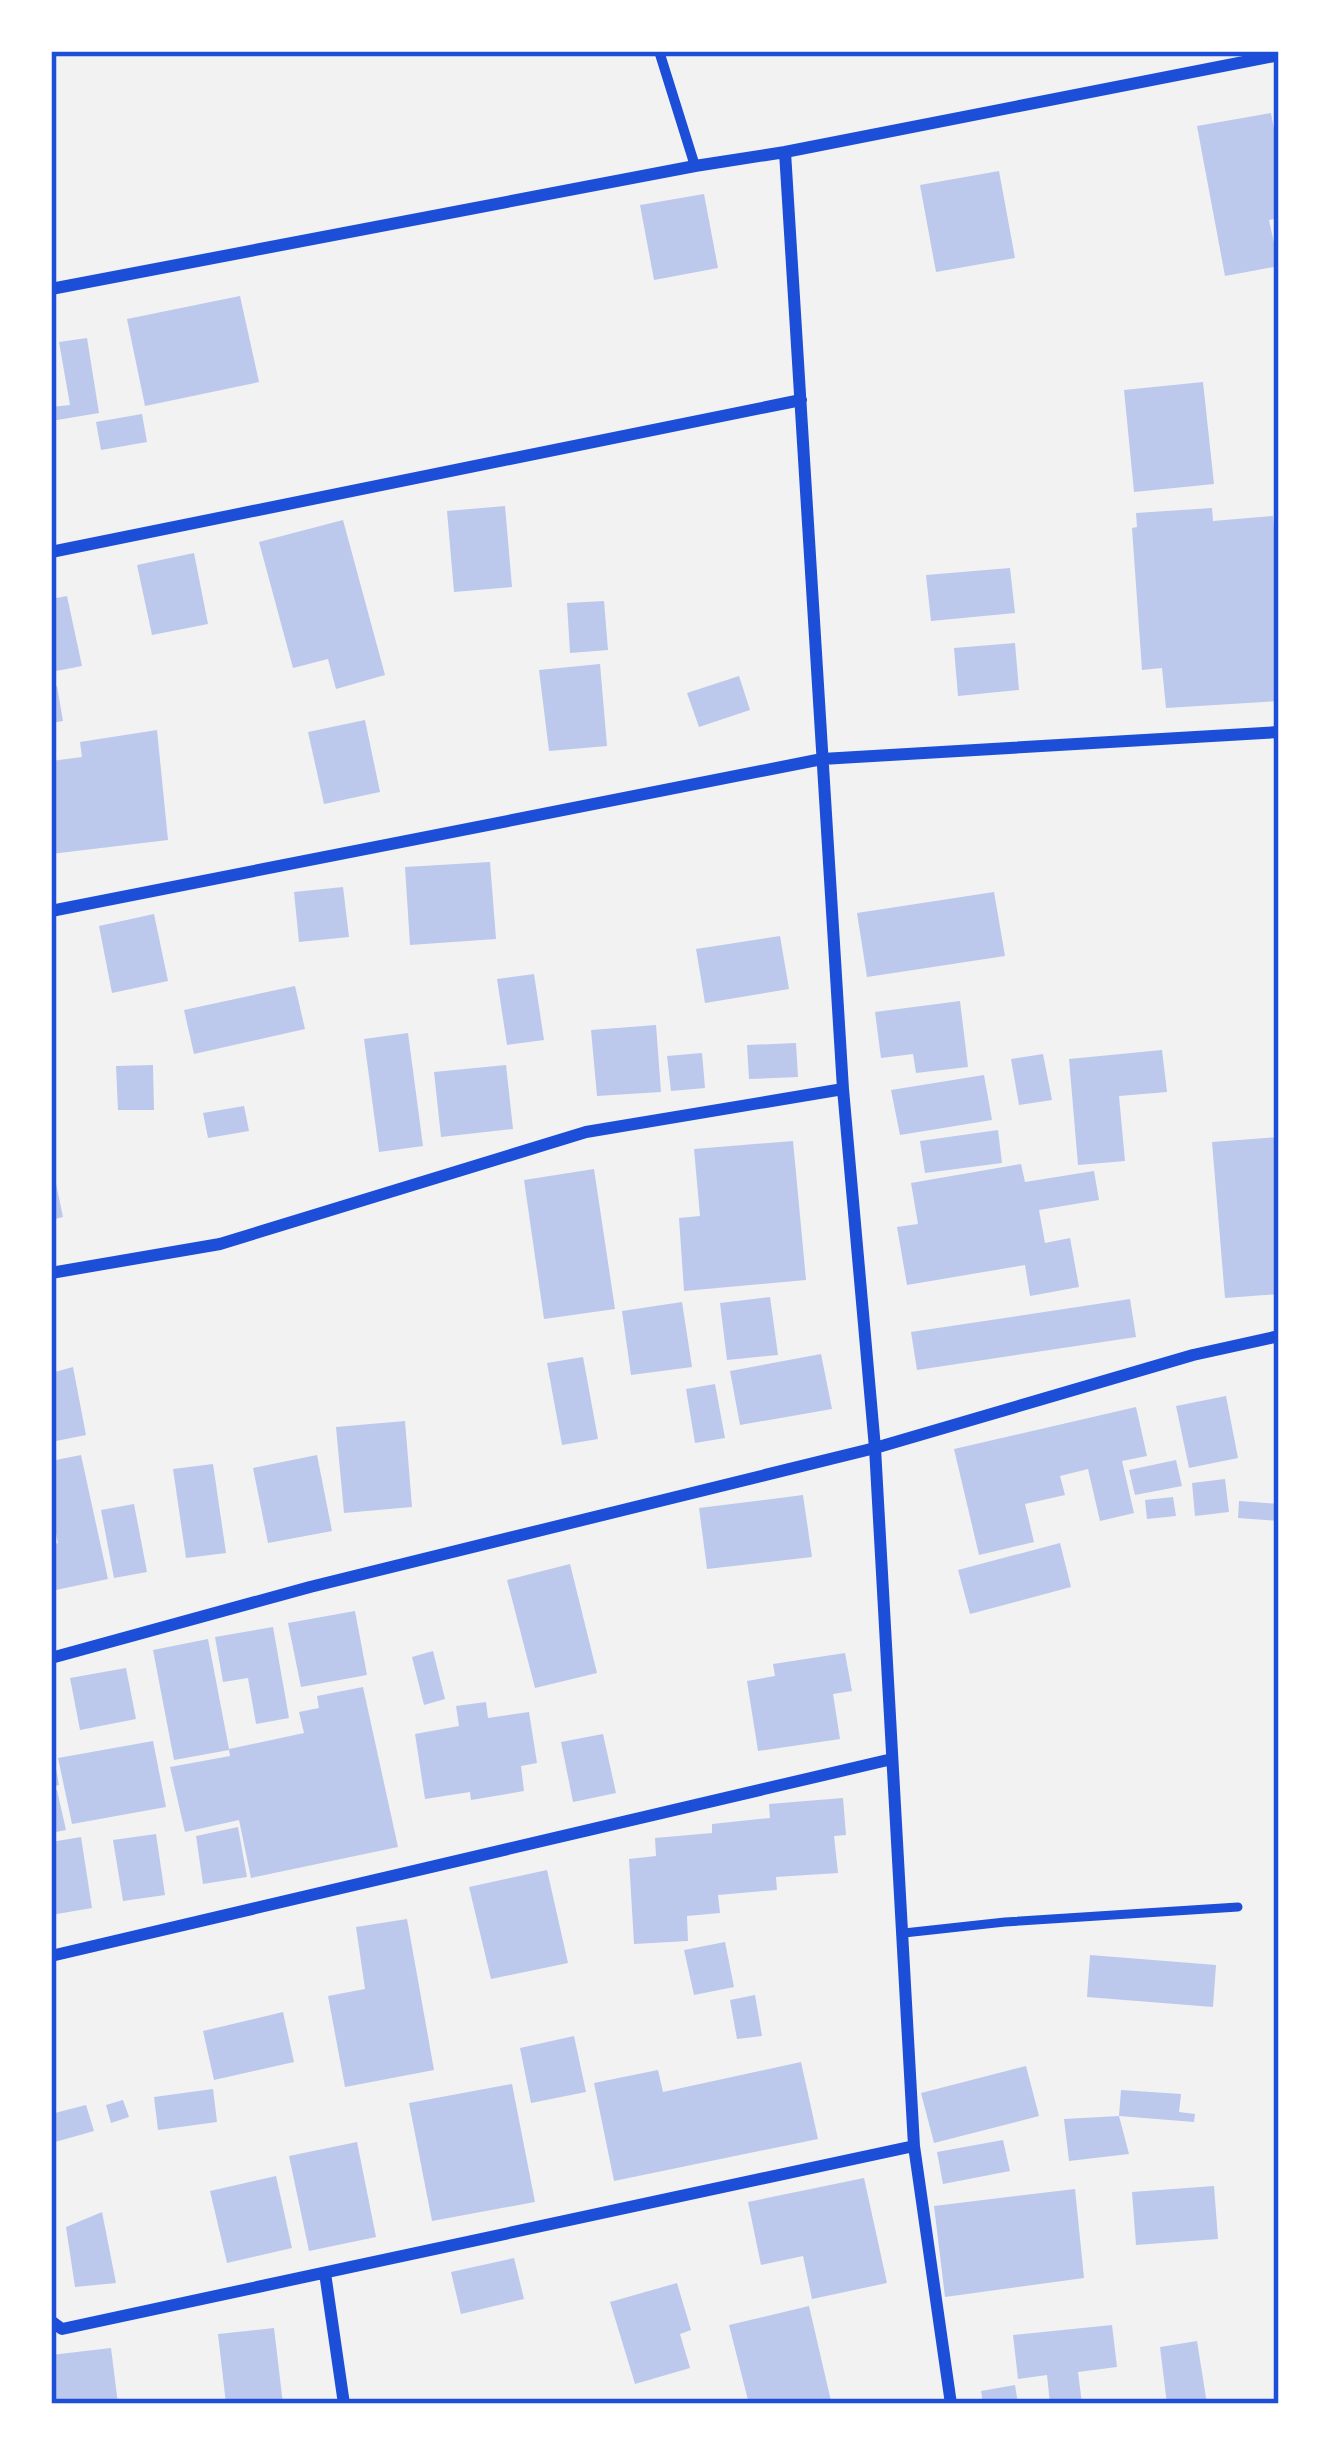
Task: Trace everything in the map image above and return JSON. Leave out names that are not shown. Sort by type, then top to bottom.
[{"type":"street","points":[[659,51],[694,166]]},
{"type":"street","points":[[51,289],[1279,55]]},
{"type":"street","points":[[785,152],[843,1089],[875,1448],[914,2146],[951,2404]]},
{"type":"street","points":[[51,552],[800,400]]},
{"type":"street","points":[[51,911],[822,759],[1279,732]]},
{"type":"street","points":[[51,1273],[220,1244],[586,1132],[843,1089]]},
{"type":"street","points":[[51,1658],[356,1575],[875,1448],[1193,1355],[1279,1336]]},
{"type":"street","points":[[51,1956],[892,1759]]},
{"type":"street","points":[[57,2325],[325,2273],[914,2146]]},
{"type":"street","points":[[325,2273],[344,2404]]},
{"type":"lane","points":[[904,1933],[1238,1907]]},
{"type":"building","points":[[1271,113],[1279,156],[1279,218],[1269,220],[1279,266],[1225,276],[1197,126]]},
{"type":"building","points":[[999,171],[1015,258],[936,272],[920,185]]},
{"type":"building","points":[[704,194],[718,268],[654,280],[640,205]]},
{"type":"building","points":[[240,296],[259,382],[145,406],[127,319]]},
{"type":"building","points":[[87,338],[99,413],[51,421],[51,407],[70,405],[59,342]]},
{"type":"building","points":[[1203,382],[1214,484],[1134,492],[1124,390]]},
{"type":"building","points":[[142,414],[147,442],[101,450],[96,422]]},
{"type":"building","points":[[505,506],[512,587],[454,592],[447,511]]},
{"type":"building","points":[[1212,508],[1213,521],[1273,516],[1279,701],[1166,708],[1162,668],[1142,670],[1132,528],[1137,527],[1136,513]]},
{"type":"building","points":[[343,520],[385,675],[336,689],[328,659],[293,668],[259,542]]},
{"type":"building","points":[[194,553],[208,624],[152,635],[137,565]]},
{"type":"building","points":[[1010,568],[1015,613],[931,621],[926,575]]},
{"type":"building","points":[[67,596],[82,666],[51,672],[51,599]]},
{"type":"building","points":[[604,601],[608,650],[570,653],[567,603]]},
{"type":"building","points":[[1015,643],[1019,690],[958,696],[954,648]]},
{"type":"building","points":[[600,664],[607,746],[549,751],[539,670]]},
{"type":"building","points":[[739,676],[750,710],[699,727],[687,693]]},
{"type":"building","points":[[57,686],[63,721],[51,723],[51,687]]},
{"type":"building","points":[[365,720],[380,792],[324,804],[308,732]]},
{"type":"building","points":[[157,730],[168,840],[51,854],[51,761],[82,757],[80,742]]},
{"type":"building","points":[[490,862],[496,939],[410,945],[405,867]]},
{"type":"building","points":[[343,887],[349,937],[299,942],[294,892]]},
{"type":"building","points":[[994,892],[1005,956],[867,977],[857,913]]},
{"type":"building","points":[[154,914],[168,981],[112,993],[99,926]]},
{"type":"building","points":[[780,936],[789,989],[705,1003],[696,949]]},
{"type":"building","points":[[534,974],[544,1040],[507,1045],[497,979]]},
{"type":"building","points":[[295,986],[305,1029],[194,1054],[184,1010]]},
{"type":"building","points":[[960,1001],[968,1067],[916,1073],[913,1054],[881,1058],[875,1012]]},
{"type":"building","points":[[656,1025],[661,1092],[597,1096],[591,1030]]},
{"type":"building","points":[[408,1033],[423,1146],[379,1152],[364,1039]]},
{"type":"building","points":[[796,1043],[798,1077],[749,1079],[747,1045]]},
{"type":"building","points":[[1162,1050],[1167,1092],[1119,1096],[1125,1161],[1078,1165],[1069,1059]]},
{"type":"building","points":[[702,1053],[705,1088],[671,1091],[667,1056]]},
{"type":"building","points":[[1043,1054],[1052,1100],[1019,1105],[1011,1059]]},
{"type":"building","points":[[153,1065],[154,1110],[118,1110],[116,1066]]},
{"type":"building","points":[[506,1065],[513,1129],[441,1137],[434,1072]]},
{"type":"building","points":[[984,1075],[992,1120],[900,1135],[891,1090]]},
{"type":"building","points":[[244,1106],[249,1131],[208,1138],[203,1113]]},
{"type":"building","points":[[998,1130],[1002,1163],[925,1173],[920,1141]]},
{"type":"building","points":[[1279,1137],[1279,1294],[1225,1298],[1212,1142]]},
{"type":"building","points":[[793,1141],[806,1280],[684,1291],[679,1218],[700,1216],[694,1149]]},
{"type":"building","points":[[1021,1164],[1025,1182],[1094,1171],[1099,1200],[1039,1210],[1045,1243],[1070,1238],[1079,1287],[1030,1296],[1025,1265],[907,1285],[897,1227],[918,1224],[911,1183]]},
{"type":"building","points":[[51,1169],[63,1217],[51,1220]]},
{"type":"building","points":[[594,1169],[615,1309],[544,1319],[524,1180]]},
{"type":"building","points":[[770,1297],[778,1355],[727,1360],[720,1303]]},
{"type":"building","points":[[1130,1299],[1136,1337],[917,1370],[911,1332]]},
{"type":"building","points":[[682,1302],[692,1367],[631,1375],[622,1311]]},
{"type":"building","points":[[821,1354],[832,1409],[740,1425],[730,1371]]},
{"type":"building","points":[[583,1357],[598,1439],[562,1445],[547,1363]]},
{"type":"building","points":[[73,1367],[86,1435],[51,1442],[51,1373]]},
{"type":"building","points":[[715,1384],[725,1438],[695,1443],[686,1389]]},
{"type":"building","points":[[1226,1396],[1238,1458],[1189,1468],[1176,1406]]},
{"type":"building","points":[[1136,1407],[1147,1456],[1122,1461],[1134,1513],[1100,1521],[1088,1469],[1060,1476],[1065,1495],[1025,1504],[1034,1542],[979,1555],[954,1449]]},
{"type":"building","points":[[405,1421],[412,1507],[344,1513],[336,1427]]},
{"type":"building","points":[[81,1455],[108,1579],[51,1591],[51,1545],[58,1543],[51,1519],[51,1461]]},
{"type":"building","points":[[317,1455],[332,1531],[268,1543],[253,1468]]},
{"type":"building","points":[[1176,1460],[1182,1486],[1135,1495],[1129,1470]]},
{"type":"building","points":[[213,1464],[226,1553],[186,1558],[173,1469]]},
{"type":"building","points":[[1225,1479],[1229,1512],[1195,1516],[1192,1483]]},
{"type":"building","points":[[803,1495],[812,1557],[707,1569],[699,1508]]},
{"type":"building","points":[[1173,1497],[1176,1516],[1147,1519],[1145,1500]]},
{"type":"building","points":[[1239,1501],[1279,1504],[1279,1521],[1238,1518]]},
{"type":"building","points":[[134,1504],[147,1572],[114,1578],[101,1510]]},
{"type":"building","points":[[1060,1543],[1071,1587],[970,1614],[958,1570]]},
{"type":"building","points":[[570,1564],[597,1673],[535,1688],[507,1580]]},
{"type":"building","points":[[355,1611],[367,1675],[301,1687],[288,1623]]},
{"type":"building","points":[[273,1627],[289,1718],[256,1724],[248,1678],[223,1682],[215,1637]]},
{"type":"building","points":[[208,1639],[229,1749],[304,1733],[299,1712],[319,1708],[317,1696],[363,1687],[398,1847],[251,1878],[239,1820],[185,1832],[170,1767],[230,1756],[229,1750],[174,1760],[153,1650]]},
{"type":"building","points":[[433,1651],[445,1699],[424,1705],[412,1657]]},
{"type":"building","points":[[845,1653],[852,1691],[833,1694],[840,1739],[758,1751],[747,1681],[775,1676],[773,1664]]},
{"type":"building","points":[[126,1668],[136,1719],[80,1730],[70,1678]]},
{"type":"building","points":[[486,1702],[488,1718],[529,1712],[537,1763],[521,1766],[524,1791],[471,1800],[470,1792],[425,1799],[415,1734],[459,1726],[456,1706]]},
{"type":"building","points":[[603,1734],[616,1793],[573,1802],[561,1742]]},
{"type":"building","points":[[153,1741],[166,1807],[72,1824],[58,1758]]},
{"type":"building","points":[[51,1752],[59,1785],[51,1787]]},
{"type":"building","points":[[57,1790],[66,1830],[51,1833],[51,1791]]},
{"type":"building","points":[[843,1798],[846,1835],[834,1836],[838,1873],[776,1877],[777,1890],[718,1895],[720,1913],[687,1916],[688,1941],[634,1944],[629,1859],[656,1856],[655,1838],[712,1833],[712,1824],[770,1818],[769,1804]]},
{"type":"building","points":[[238,1827],[247,1877],[203,1884],[196,1836]]},
{"type":"building","points":[[156,1834],[165,1895],[123,1901],[113,1840]]},
{"type":"building","points":[[81,1837],[92,1908],[51,1915],[51,1842]]},
{"type":"building","points":[[547,1870],[568,1963],[491,1979],[469,1887]]},
{"type":"building","points":[[407,1919],[434,2070],[345,2087],[328,1996],[365,1989],[356,1927]]},
{"type":"building","points":[[725,1942],[734,1987],[694,1995],[684,1950]]},
{"type":"building","points":[[1090,1955],[1216,1965],[1213,2007],[1087,1997]]},
{"type":"building","points":[[755,1995],[762,2036],[737,2039],[730,2000]]},
{"type":"building","points":[[283,2012],[294,2062],[214,2080],[203,2031]]},
{"type":"building","points":[[574,2036],[586,2092],[531,2103],[520,2048]]},
{"type":"building","points":[[801,2062],[818,2139],[614,2181],[594,2083],[658,2070],[663,2092]]},
{"type":"building","points":[[1026,2066],[1039,2116],[934,2143],[921,2093]]},
{"type":"building","points":[[512,2084],[535,2202],[432,2221],[409,2103]]},
{"type":"building","points":[[213,2089],[217,2122],[158,2130],[154,2097]]},
{"type":"building","points":[[1121,2090],[1181,2094],[1179,2112],[1195,2114],[1194,2122],[1119,2116]]},
{"type":"building","points":[[123,2100],[129,2117],[111,2123],[106,2105]]},
{"type":"building","points":[[86,2105],[94,2131],[55,2142],[51,2114]]},
{"type":"building","points":[[1119,2116],[1129,2154],[1069,2161],[1064,2119]]},
{"type":"building","points":[[1003,2140],[1010,2171],[943,2184],[937,2152]]},
{"type":"building","points":[[357,2142],[376,2237],[309,2251],[289,2156]]},
{"type":"building","points":[[276,2176],[292,2248],[227,2263],[210,2191]]},
{"type":"building","points":[[864,2178],[887,2283],[812,2299],[803,2256],[761,2265],[748,2202]]},
{"type":"building","points":[[1214,2186],[1218,2239],[1136,2245],[1132,2192]]},
{"type":"building","points":[[1075,2189],[1084,2278],[945,2297],[934,2206]]},
{"type":"building","points":[[102,2212],[116,2283],[75,2287],[66,2227]]},
{"type":"building","points":[[514,2258],[524,2299],[461,2314],[451,2272]]},
{"type":"building","points":[[677,2283],[691,2330],[680,2334],[690,2368],[635,2384],[610,2302]]},
{"type":"building","points":[[809,2306],[831,2401],[749,2404],[729,2325]]},
{"type":"building","points":[[1112,2325],[1117,2367],[1078,2372],[1082,2404],[1050,2404],[1047,2375],[1018,2379],[1013,2335]]},
{"type":"building","points":[[274,2328],[283,2404],[226,2404],[218,2334]]},
{"type":"building","points":[[1197,2341],[1207,2404],[1167,2404],[1160,2347]]},
{"type":"building","points":[[111,2348],[118,2404],[51,2404],[51,2355]]},
{"type":"building","points":[[1015,2385],[1018,2404],[983,2404],[981,2391]]}]
